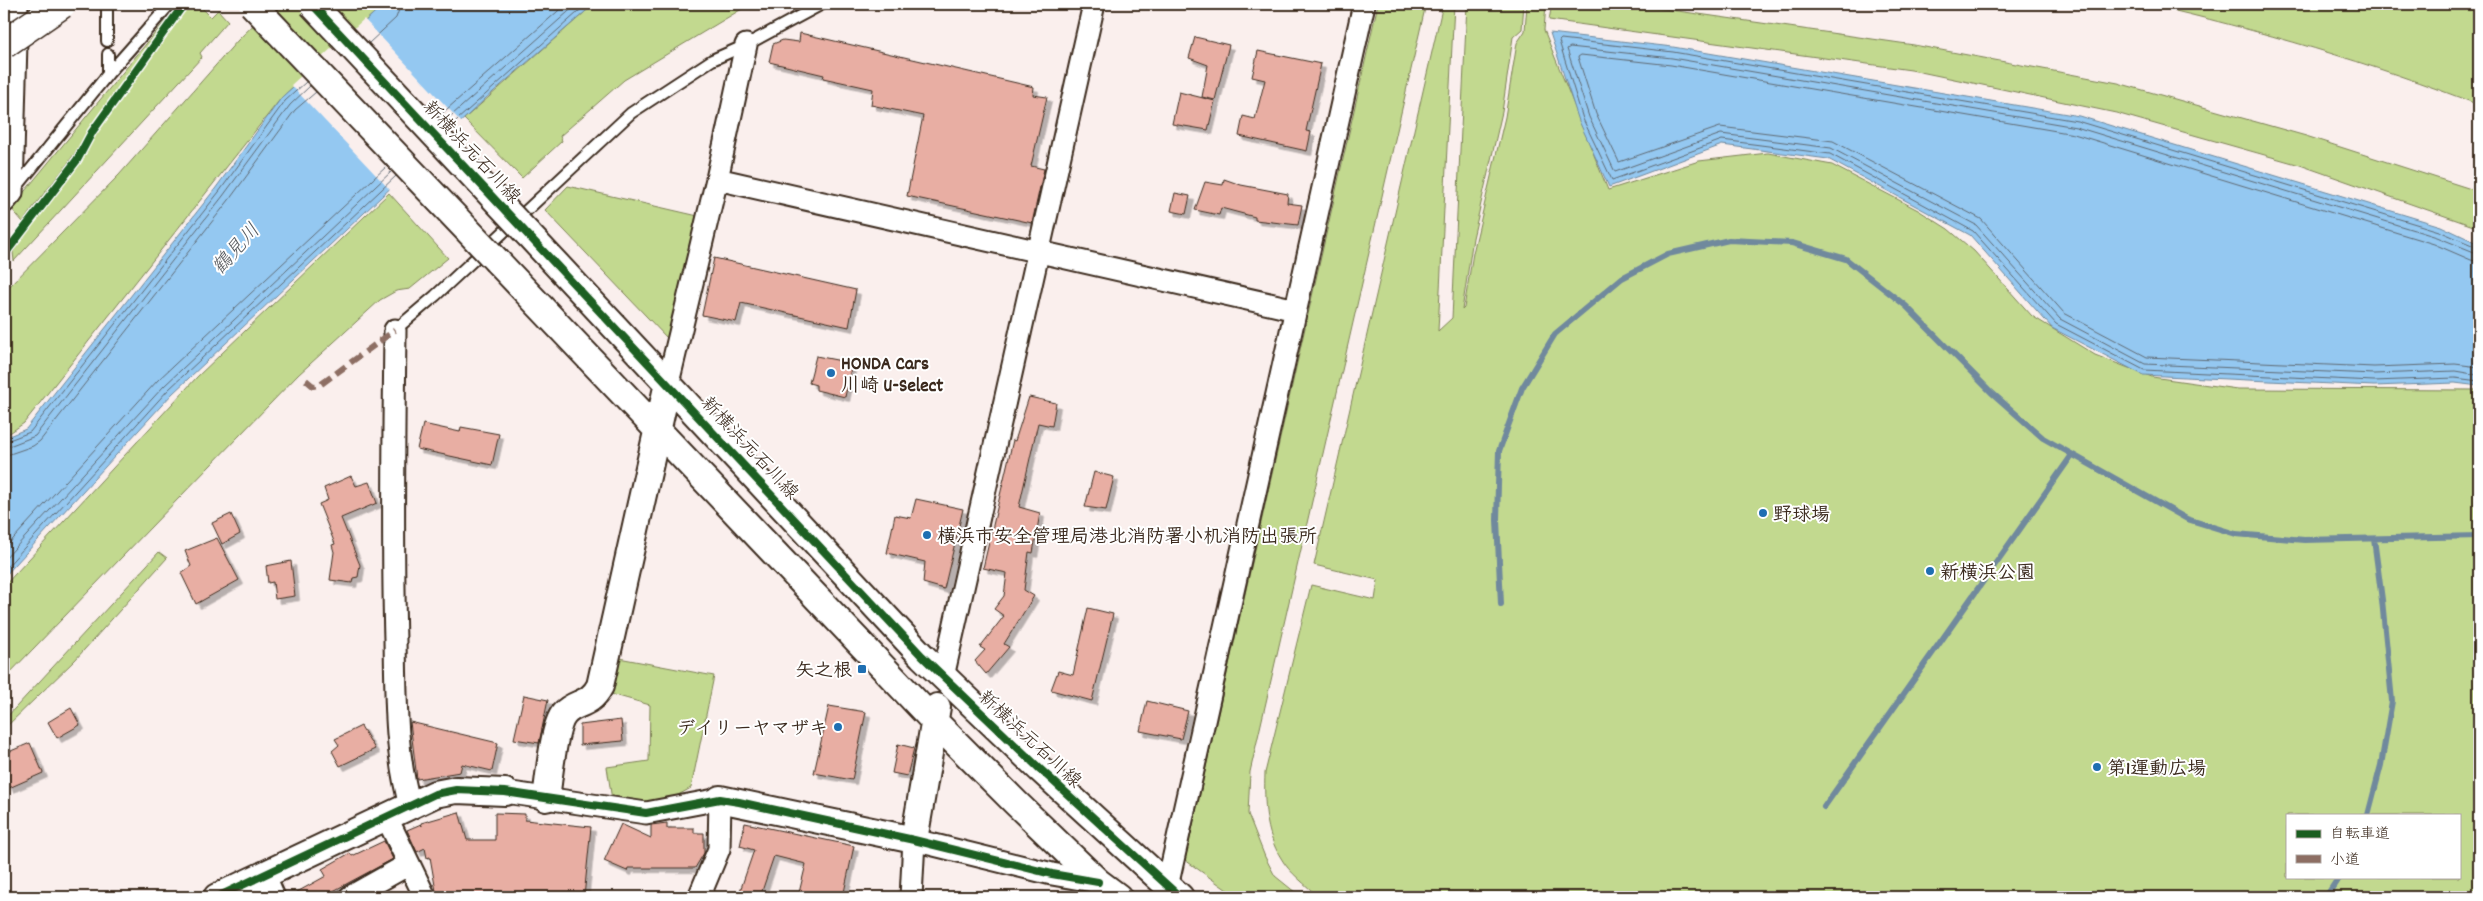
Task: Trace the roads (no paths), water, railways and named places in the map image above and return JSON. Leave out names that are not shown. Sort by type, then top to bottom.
[{"type":"highway","points":[[4,34],[46,4]]},
{"type":"highway","points":[[4,44],[62,4]]},
{"type":"street","points":[[8,198],[17,4]]},
{"type":"street","points":[[252,4],[934,721],[1108,889]]},
{"type":"street","name":"新横浜元石川線","points":[[312,4],[943,677],[1174,892]]},
{"type":"street","points":[[911,897],[914,840],[943,677],[1094,4]]},
{"type":"street","points":[[1174,892],[1296,310],[1364,4]]},
{"type":"street","points":[[546,798],[558,725],[564,713],[594,696],[600,686],[668,383],[718,179],[746,45]]},
{"type":"street","points":[[718,179],[1296,310]]},
{"type":"street","points":[[395,330],[393,593],[397,730],[400,759],[410,805]]},
{"type":"street","points":[[217,897],[269,886],[386,816],[435,794],[456,790],[505,792],[646,813],[720,799],[914,840],[1108,889]]},
{"type":"street","points":[[699,897],[719,849],[720,799]]},
{"type":"street","points":[[386,816],[425,897]]},
{"type":"street","points":[[350,897],[409,864]]},
{"type":"lane","points":[[107,4],[107,40]]},
{"type":"lane","points":[[8,198],[108,74],[170,4]]},
{"type":"lane","points":[[395,330],[442,290],[622,120],[712,60],[746,45],[822,4]]},
{"type":"lane","points":[[108,54],[108,74]]},
{"type":"water","name":"鶴見川","points":[[384,4],[594,4],[485,99],[172,394],[4,577],[4,438],[26,429],[215,189],[282,97]]},
{"type":"water","points":[[1550,33],[1673,47],[2079,116],[2441,226],[2479,244],[2479,386],[2455,383],[2374,386],[2143,375],[2052,328],[1970,235],[1828,159],[1722,145],[1609,187],[1579,121]]},
{"type":"waterway","points":[[1501,604],[1497,520],[1499,451],[1522,388],[1555,334],[1622,278],[1668,254],[1729,240],[1792,243],[1846,259],[1906,306],[1991,392],[2043,438],[2187,519],[2236,534],[2304,540],[2479,536]]},
{"type":"waterway","points":[[1824,807],[2072,455]]},
{"type":"waterway","points":[[2368,814],[2381,765],[2392,701],[2374,539]]},
{"type":"waterway","points":[[2326,897],[2338,878]]},
{"type":"place","name":"HONDA Cars 川崎 U-Select","points":[[831,373]]},
{"type":"place","name":"野球場","points":[[1763,513]]},
{"type":"place","name":"横浜市安全管理局港北消防署小机消防出張所","points":[[927,535]]},
{"type":"place","name":"新横浜公園","points":[[1930,571]]},
{"type":"place","name":"矢之根","points":[[862,669]]},
{"type":"place","name":"デイリーヤマザキ","points":[[838,727]]},
{"type":"place","name":"第1運動広場","points":[[2097,767]]}]
